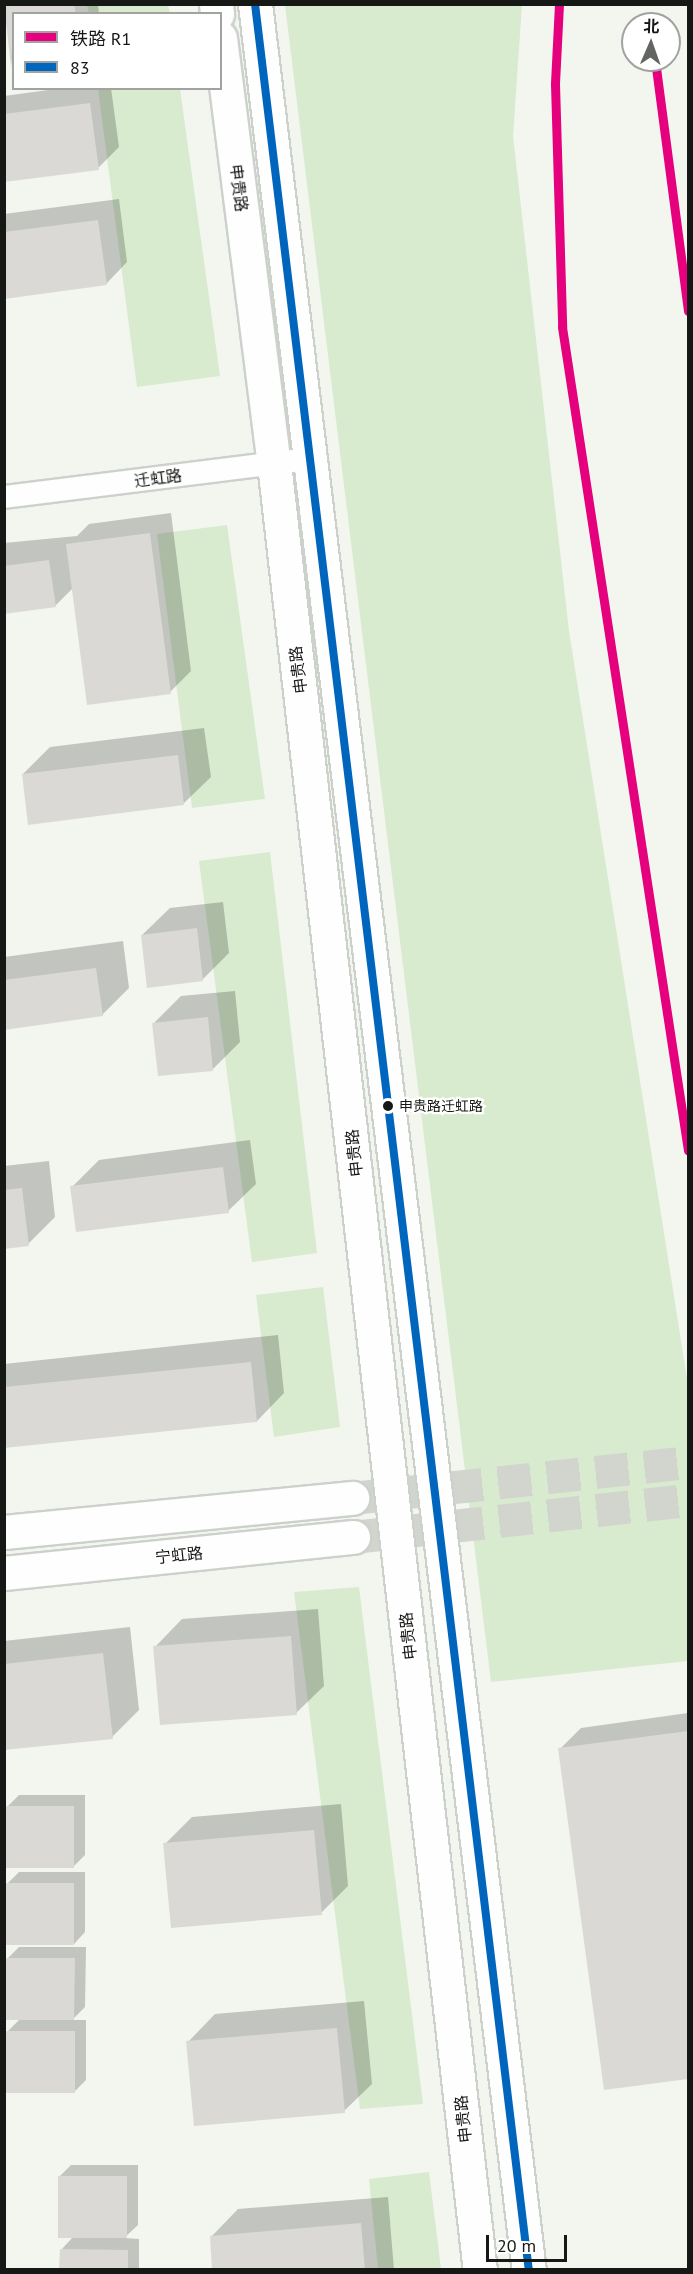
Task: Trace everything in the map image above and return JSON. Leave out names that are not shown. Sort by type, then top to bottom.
[{"type":"main road","points":[[255,4],[529,2270]]},
{"type":"main road","name":"申贵路","points":[[222,54],[274,463],[480,2270]]},
{"type":"main road","points":[[4,1532],[352,1498]]},
{"type":"main road","name":"宁虹路","points":[[4,1573],[353,1537]]},
{"type":"street","name":"迁虹路","points":[[4,497],[311,459]]},
{"type":"green space","points":[[87,5],[168,5],[170,12],[89,12]]},
{"type":"green space","points":[[285,5],[522,5],[513,136],[569,631],[688,1385],[688,1661],[491,1682]]},
{"type":"green space","points":[[98,90],[180,90],[220,376],[137,387]]},
{"type":"green space","points":[[227,525],[265,799],[192,808],[157,534]]},
{"type":"green space","points":[[270,852],[317,1253],[252,1262],[199,861]]},
{"type":"green space","points":[[323,1287],[340,1427],[274,1437],[256,1295]]},
{"type":"green space","points":[[359,1587],[423,2104],[360,2109],[294,1592]]},
{"type":"green space","points":[[429,2172],[441,2269],[378,2269],[369,2179]]},
{"type":"building","points":[[4,4],[74,4],[76,12],[12,12],[11,67]]},
{"type":"building","points":[[90,103],[99,170],[4,182],[4,114]]},
{"type":"building","points":[[98,220],[107,285],[4,299],[4,232]]},
{"type":"building","points":[[150,533],[171,694],[87,705],[66,544]]},
{"type":"building","points":[[49,560],[56,607],[4,614],[4,566]]},
{"type":"building","points":[[178,755],[184,805],[28,825],[22,774]]},
{"type":"building","points":[[197,928],[203,981],[147,988],[141,935]]},
{"type":"building","points":[[96,968],[103,1016],[4,1030],[4,980]]},
{"type":"building","points":[[208,1017],[213,1071],[158,1076],[152,1023]]},
{"type":"building","points":[[223,1167],[229,1213],[76,1232],[70,1186]]},
{"type":"building","points":[[22,1188],[29,1246],[4,1249],[4,1190]]},
{"type":"building","points":[[251,1362],[257,1422],[4,1448],[4,1387]]},
{"type":"building","points":[[291,1636],[297,1715],[160,1725],[153,1646]]},
{"type":"building","points":[[103,1653],[113,1739],[4,1750],[4,1664]]},
{"type":"building","points":[[688,1731],[688,2079],[604,2090],[558,1748]]},
{"type":"building","points":[[6,1806],[74,1806],[74,1868],[5,1868]]},
{"type":"building","points":[[314,1830],[322,1915],[171,1928],[163,1843]]},
{"type":"building","points":[[6,1883],[74,1883],[74,1945],[5,1945]]},
{"type":"building","points":[[6,1958],[75,1958],[74,2020],[5,2020]]},
{"type":"building","points":[[337,2028],[345,2113],[194,2126],[186,2041]]},
{"type":"building","points":[[6,2031],[75,2031],[75,2093],[6,2093]]},
{"type":"building","points":[[58,2176],[127,2176],[127,2238],[58,2238]]},
{"type":"building","points":[[361,2223],[365,2270],[212,2270],[210,2236]]},
{"type":"building","points":[[60,2249],[128,2250],[128,2270],[59,2270]]},
{"type":"tunnel","points":[[352,1498],[688,1462]]},
{"type":"tunnel","points":[[353,1537],[688,1500]]},
{"type":"rail line","name":"R1","points":[[559,4],[555,84],[562,327],[688,1150]]},
{"type":"rail line","name":"R1","points":[[657,72],[688,311]]},
{"type":"transit line","name":"83","points":[[255,4],[529,2270]]},
{"type":"place","name":"申贵路迁虹路","points":[[388,1106]]}]
